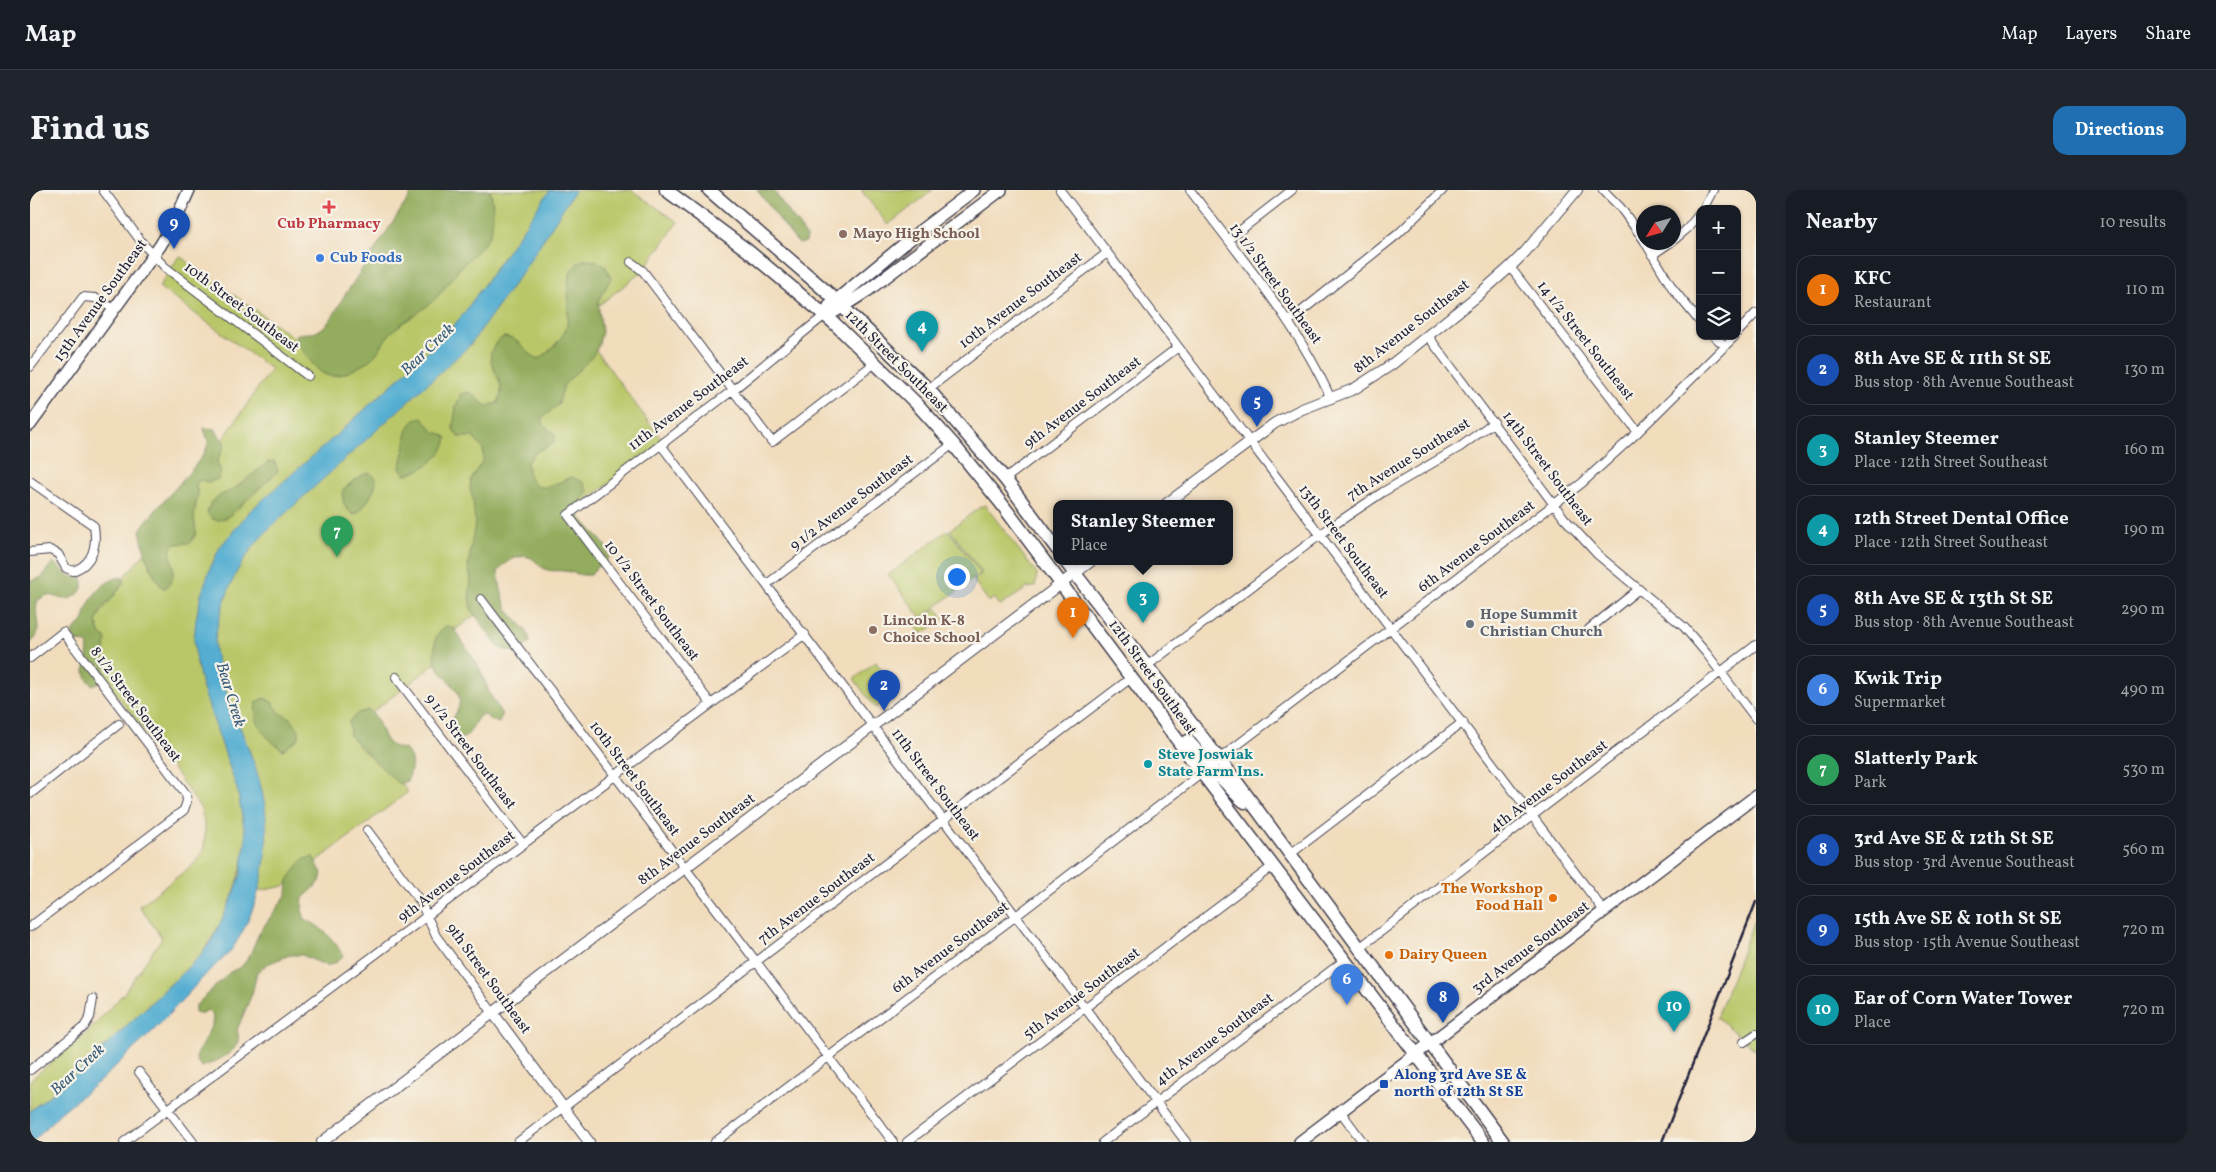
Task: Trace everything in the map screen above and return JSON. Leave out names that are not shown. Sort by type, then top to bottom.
[{"type":"main road","name":"15th Avenue Southeast","points":[[30,425],[153,255],[176,219],[189,190]]},
{"type":"main road","name":"12th Street Southeast","points":[[666,190],[747,250],[825,315],[917,404],[953,444],[1483,1142]]},
{"type":"main road","name":"12th Street Southeast","points":[[709,190],[839,304],[928,389],[1005,479],[1053,544]]},
{"type":"main road","name":"11th Avenue Southeast","points":[[839,304],[974,190]]},
{"type":"main road","name":"11th Avenue Southeast","points":[[825,315],[828,308],[839,304],[1001,190]]},
{"type":"main road","name":"12th Street Southeast","points":[[1068,565],[1148,665],[1219,759],[1502,1142]]},
{"type":"main road","points":[[1163,721],[1174,726],[1203,758],[1214,762],[1219,759]]},
{"type":"main road","points":[[1202,773],[1208,770],[1216,773],[1240,799],[1257,810]]},
{"type":"main road","name":"3rd Avenue Southeast","points":[[1300,1142],[1756,796]]},
{"type":"street","name":"10th Street Southeast","points":[[103,190],[153,255],[165,267],[308,376]]},
{"type":"street","name":"13th Street Southeast","points":[[1060,190],[1177,348],[1463,722],[1532,817],[1604,911]]},
{"type":"street","name":"13 1/2 Street Southeast","points":[[1190,190],[1288,322],[1310,356],[1331,399]]},
{"type":"street","points":[[1228,240],[1292,190]]},
{"type":"street","points":[[1288,322],[1392,239],[1442,190]]},
{"type":"street","name":"8th Avenue Southeast","points":[[1171,500],[1249,440],[1290,415],[1354,389],[1374,377],[1428,336],[1510,267],[1577,190]]},
{"type":"street","points":[[1603,190],[1620,207],[1636,230]]},
{"type":"street","points":[[1704,205],[1713,190]]},
{"type":"street","points":[[1681,234],[1696,218]]},
{"type":"street","points":[[1649,250],[1682,302],[1696,318]]},
{"type":"street","points":[[1652,255],[1660,250]]},
{"type":"street","name":"10th Avenue Southeast","points":[[928,389],[1108,253]]},
{"type":"street","points":[[631,262],[643,271],[772,442],[875,363]]},
{"type":"street","name":"14 1/2 Street Southeast","points":[[1510,267],[1638,432]]},
{"type":"street","points":[[30,367],[83,297],[95,298],[114,309]]},
{"type":"street","points":[[1741,329],[1756,313]]},
{"type":"street","name":"11th Avenue Southeast","points":[[568,515],[733,390],[825,315]]},
{"type":"street","name":"14th Street Southeast","points":[[1428,336],[1494,422],[1554,506],[1598,555],[1684,628],[1756,719]]},
{"type":"street","points":[[1718,340],[1725,346]]},
{"type":"street","name":"6th Avenue Southeast","points":[[1219,759],[1554,506],[1638,432],[1730,340]]},
{"type":"street","name":"9th Avenue Southeast","points":[[1005,479],[1177,348]]},
{"type":"street","name":"7th Avenue Southeast","points":[[1148,665],[1320,535],[1383,492],[1460,447],[1494,422]]},
{"type":"street","name":"9 1/2 Avenue Southeast","points":[[767,584],[953,444]]},
{"type":"street","name":"11th Street Southeast","points":[[661,445],[874,725],[1186,1142]]},
{"type":"street","points":[[30,481],[94,526],[96,539],[95,550],[81,568],[73,571],[66,568],[58,554],[50,550],[30,552]]},
{"type":"street","name":"10 1/2 Street Southeast","points":[[568,515],[711,704]]},
{"type":"street","name":"8th Avenue Southeast","points":[[322,1142],[1086,565]]},
{"type":"street","points":[[1589,629],[1639,588]]},
{"type":"street","name":"10th Street Southeast","points":[[482,599],[614,776],[893,1142]]},
{"type":"street","name":"8 1/2 Street Southeast","points":[[30,658],[63,632],[186,794],[184,810],[30,927]]},
{"type":"street","name":"9th Avenue Southeast","points":[[124,1142],[805,634]]},
{"type":"street","name":"4th Avenue Southeast","points":[[1358,949],[1756,645]]},
{"type":"street","name":"9 1/2 Street Southeast","points":[[396,677],[523,844]]},
{"type":"street","name":"7th Avenue Southeast","points":[[518,1142],[1131,678]]},
{"type":"street","points":[[1289,855],[1463,722]]},
{"type":"street","points":[[30,794],[120,724]]},
{"type":"street","name":"6th Avenue Southeast","points":[[715,1142],[1016,916],[1202,773]]},
{"type":"street","name":"9th Street Southeast","points":[[367,830],[420,901],[436,936],[590,1142]]},
{"type":"street","name":"5th Avenue Southeast","points":[[907,1142],[1273,866]]},
{"type":"street","name":"4th Avenue Southeast","points":[[1103,1142],[1345,960]]},
{"type":"street","points":[[30,1070],[84,1028],[90,1017],[94,999]]},
{"type":"street","points":[[1744,1042],[1756,1034]]},
{"type":"street","points":[[139,1072],[193,1142]]},
{"type":"street","points":[[1340,1111],[1363,1142]]},
{"type":"green space","points":[[414,190],[490,190],[493,212],[490,234],[437,297],[392,331],[371,359],[361,366],[342,374],[336,376],[326,375],[316,367],[296,343],[296,335],[316,332],[328,322]]},
{"type":"green space","points":[[427,190],[631,190],[678,222],[643,271],[576,323],[664,443],[472,585],[487,606],[451,633],[460,645],[358,723],[408,792],[284,886],[259,891],[245,846],[239,876],[229,906],[215,933],[197,959],[74,1076],[30,1111],[30,1080],[86,1034],[124,993],[162,938],[139,906],[193,865],[204,850],[205,827],[201,809],[167,760],[104,679],[105,658],[101,635],[96,622],[102,610],[121,587],[124,581],[123,578],[145,553],[152,568],[158,534],[271,369],[159,287],[179,256],[317,354]]},
{"type":"green space","points":[[757,190],[773,190],[806,236],[806,242],[799,244],[795,240]]},
{"type":"green space","points":[[861,190],[933,190],[888,225]]},
{"type":"green space","points":[[583,260],[597,261],[606,267],[611,278],[598,302],[602,332],[598,347],[591,358],[564,385],[558,405],[542,418],[544,426],[555,434],[554,443],[536,452],[527,462],[529,474],[536,486],[548,486],[571,477],[583,482],[588,492],[580,502],[577,514],[605,545],[609,558],[596,568],[591,575],[548,570],[525,556],[508,562],[501,568],[498,571],[498,575],[506,607],[525,629],[530,642],[522,649],[511,651],[501,649],[495,643],[471,609],[469,597],[471,580],[468,566],[475,523],[473,498],[470,489],[471,479],[483,460],[483,449],[473,437],[459,437],[453,429],[456,406],[461,394],[470,392],[486,406],[498,403],[501,392],[500,384],[492,364],[491,351],[495,344],[503,337],[515,340],[529,353],[539,359],[557,343],[563,335],[567,324],[568,287],[571,272]]},
{"type":"green space","points":[[422,417],[434,432],[442,434],[447,438],[445,445],[432,462],[419,470],[405,475],[400,467],[406,436],[411,424]]},
{"type":"green space","points":[[204,428],[215,429],[225,444],[217,462],[221,471],[218,479],[208,482],[200,480],[196,485],[198,494],[194,515],[196,534],[190,543],[174,544],[170,551],[173,576],[164,589],[151,569],[140,530],[189,473],[205,451],[208,440]]},
{"type":"green space","points":[[274,461],[278,471],[233,513],[219,520],[212,519],[209,516],[207,512],[211,502],[234,489],[268,462]]},
{"type":"green space","points":[[370,473],[376,478],[376,483],[366,504],[354,515],[344,504],[343,489],[362,475]]},
{"type":"green space","points":[[985,505],[1037,574],[1035,587],[1027,588],[1000,606],[993,598],[989,602],[974,581],[982,573],[950,530]]},
{"type":"green space","points":[[948,530],[981,573],[921,618],[888,575]]},
{"type":"green space","points":[[52,563],[69,576],[82,578],[83,586],[79,593],[72,598],[63,599],[47,595],[38,600],[36,612],[38,629],[35,639],[30,643],[30,581],[42,577]]},
{"type":"green space","points":[[121,577],[124,581],[102,610],[96,622],[101,635],[106,638],[103,681],[93,685],[88,681],[85,671],[87,643],[77,642],[72,634],[84,619],[86,609],[96,592],[110,581]]},
{"type":"green space","points":[[937,608],[943,619],[922,634],[916,627],[919,625],[917,623]]},
{"type":"green space","points":[[446,626],[453,627],[480,669],[489,692],[502,715],[499,723],[490,720],[486,715],[480,715],[464,738],[456,737],[450,723],[458,707],[459,699],[457,693],[437,667],[434,659],[436,637]]},
{"type":"green space","points":[[876,662],[898,691],[875,708],[854,679]]},
{"type":"green space","points":[[264,698],[272,702],[280,713],[290,718],[299,730],[299,738],[283,750],[266,736],[258,723],[255,709],[257,702]]},
{"type":"green space","points":[[369,710],[375,716],[386,740],[396,747],[405,749],[410,757],[411,768],[407,781],[399,784],[350,735],[349,721],[358,713]]},
{"type":"green space","points":[[313,857],[322,873],[320,882],[303,898],[302,910],[305,919],[317,925],[327,934],[343,956],[337,962],[327,966],[302,955],[290,955],[267,964],[257,972],[252,994],[237,1030],[237,1044],[234,1049],[222,1058],[202,1067],[197,1062],[196,1056],[212,1025],[213,1016],[208,1010],[202,1013],[195,1013],[195,1006],[230,972],[241,967],[249,957],[259,933],[287,894],[288,880],[303,859]]},
{"type":"green space","points":[[1756,915],[1756,1051],[1717,1017]]},
{"type":"water","points":[[550,190],[575,190],[525,268],[470,345],[277,521],[250,551],[237,571],[221,614],[215,650],[221,678],[256,771],[265,808],[267,830],[263,874],[250,916],[229,953],[210,970],[155,1029],[101,1080],[60,1113],[33,1142],[30,1142],[30,1111],[74,1076],[197,959],[212,940],[234,894],[241,874],[246,838],[237,789],[202,686],[194,641],[201,595],[220,547],[250,511],[445,336],[464,313]]},
{"type":"railway","points":[[1662,1142],[1756,902]]},
{"type":"place","name":"Cub Pharmacy","points":[[329,207]]},
{"type":"place","name":"Mayo High School","points":[[843,234]]},
{"type":"place","name":"15th Ave SE & 10th St SE","points":[[174,249]]},
{"type":"place","name":"Cub Foods","points":[[320,258]]},
{"type":"place","name":"12th Street Dental Office","points":[[922,352]]},
{"type":"place","name":"8th Ave SE & 13th St SE","points":[[1257,427]]},
{"type":"place","name":"Slatterly Park","points":[[337,557]]},
{"type":"place","name":"Stanley Steemer","points":[[1143,623]]},
{"type":"place","name":"Hope Summit Christian Church","points":[[1470,624]]},
{"type":"place","name":"Lincoln K-8 Choice School","points":[[873,630]]},
{"type":"place","name":"KFC","points":[[1073,638]]},
{"type":"place","name":"8th Ave SE & 11th St SE","points":[[884,711]]},
{"type":"place","name":"Steve Joswiak State Farm Ins.","points":[[1148,764]]},
{"type":"place","name":"The Workshop Food Hall","points":[[1553,898]]},
{"type":"place","name":"Dairy Queen","points":[[1389,955]]},
{"type":"place","name":"Kwik Trip","points":[[1347,1005]]},
{"type":"place","name":"3rd Ave SE & 12th St SE","points":[[1443,1023]]},
{"type":"place","name":"Ear of Corn Water Tower","points":[[1674,1032]]},
{"type":"place","name":"Along 3rd Ave SE & north of 12th St SE","points":[[1384,1084]]},
{"type":"water label","name":"Bear Creek","points":[[428,350]]},
{"type":"water label","name":"Bear Creek","points":[[230,695]]},
{"type":"water label","name":"Bear Creek","points":[[78,1070]]}]
